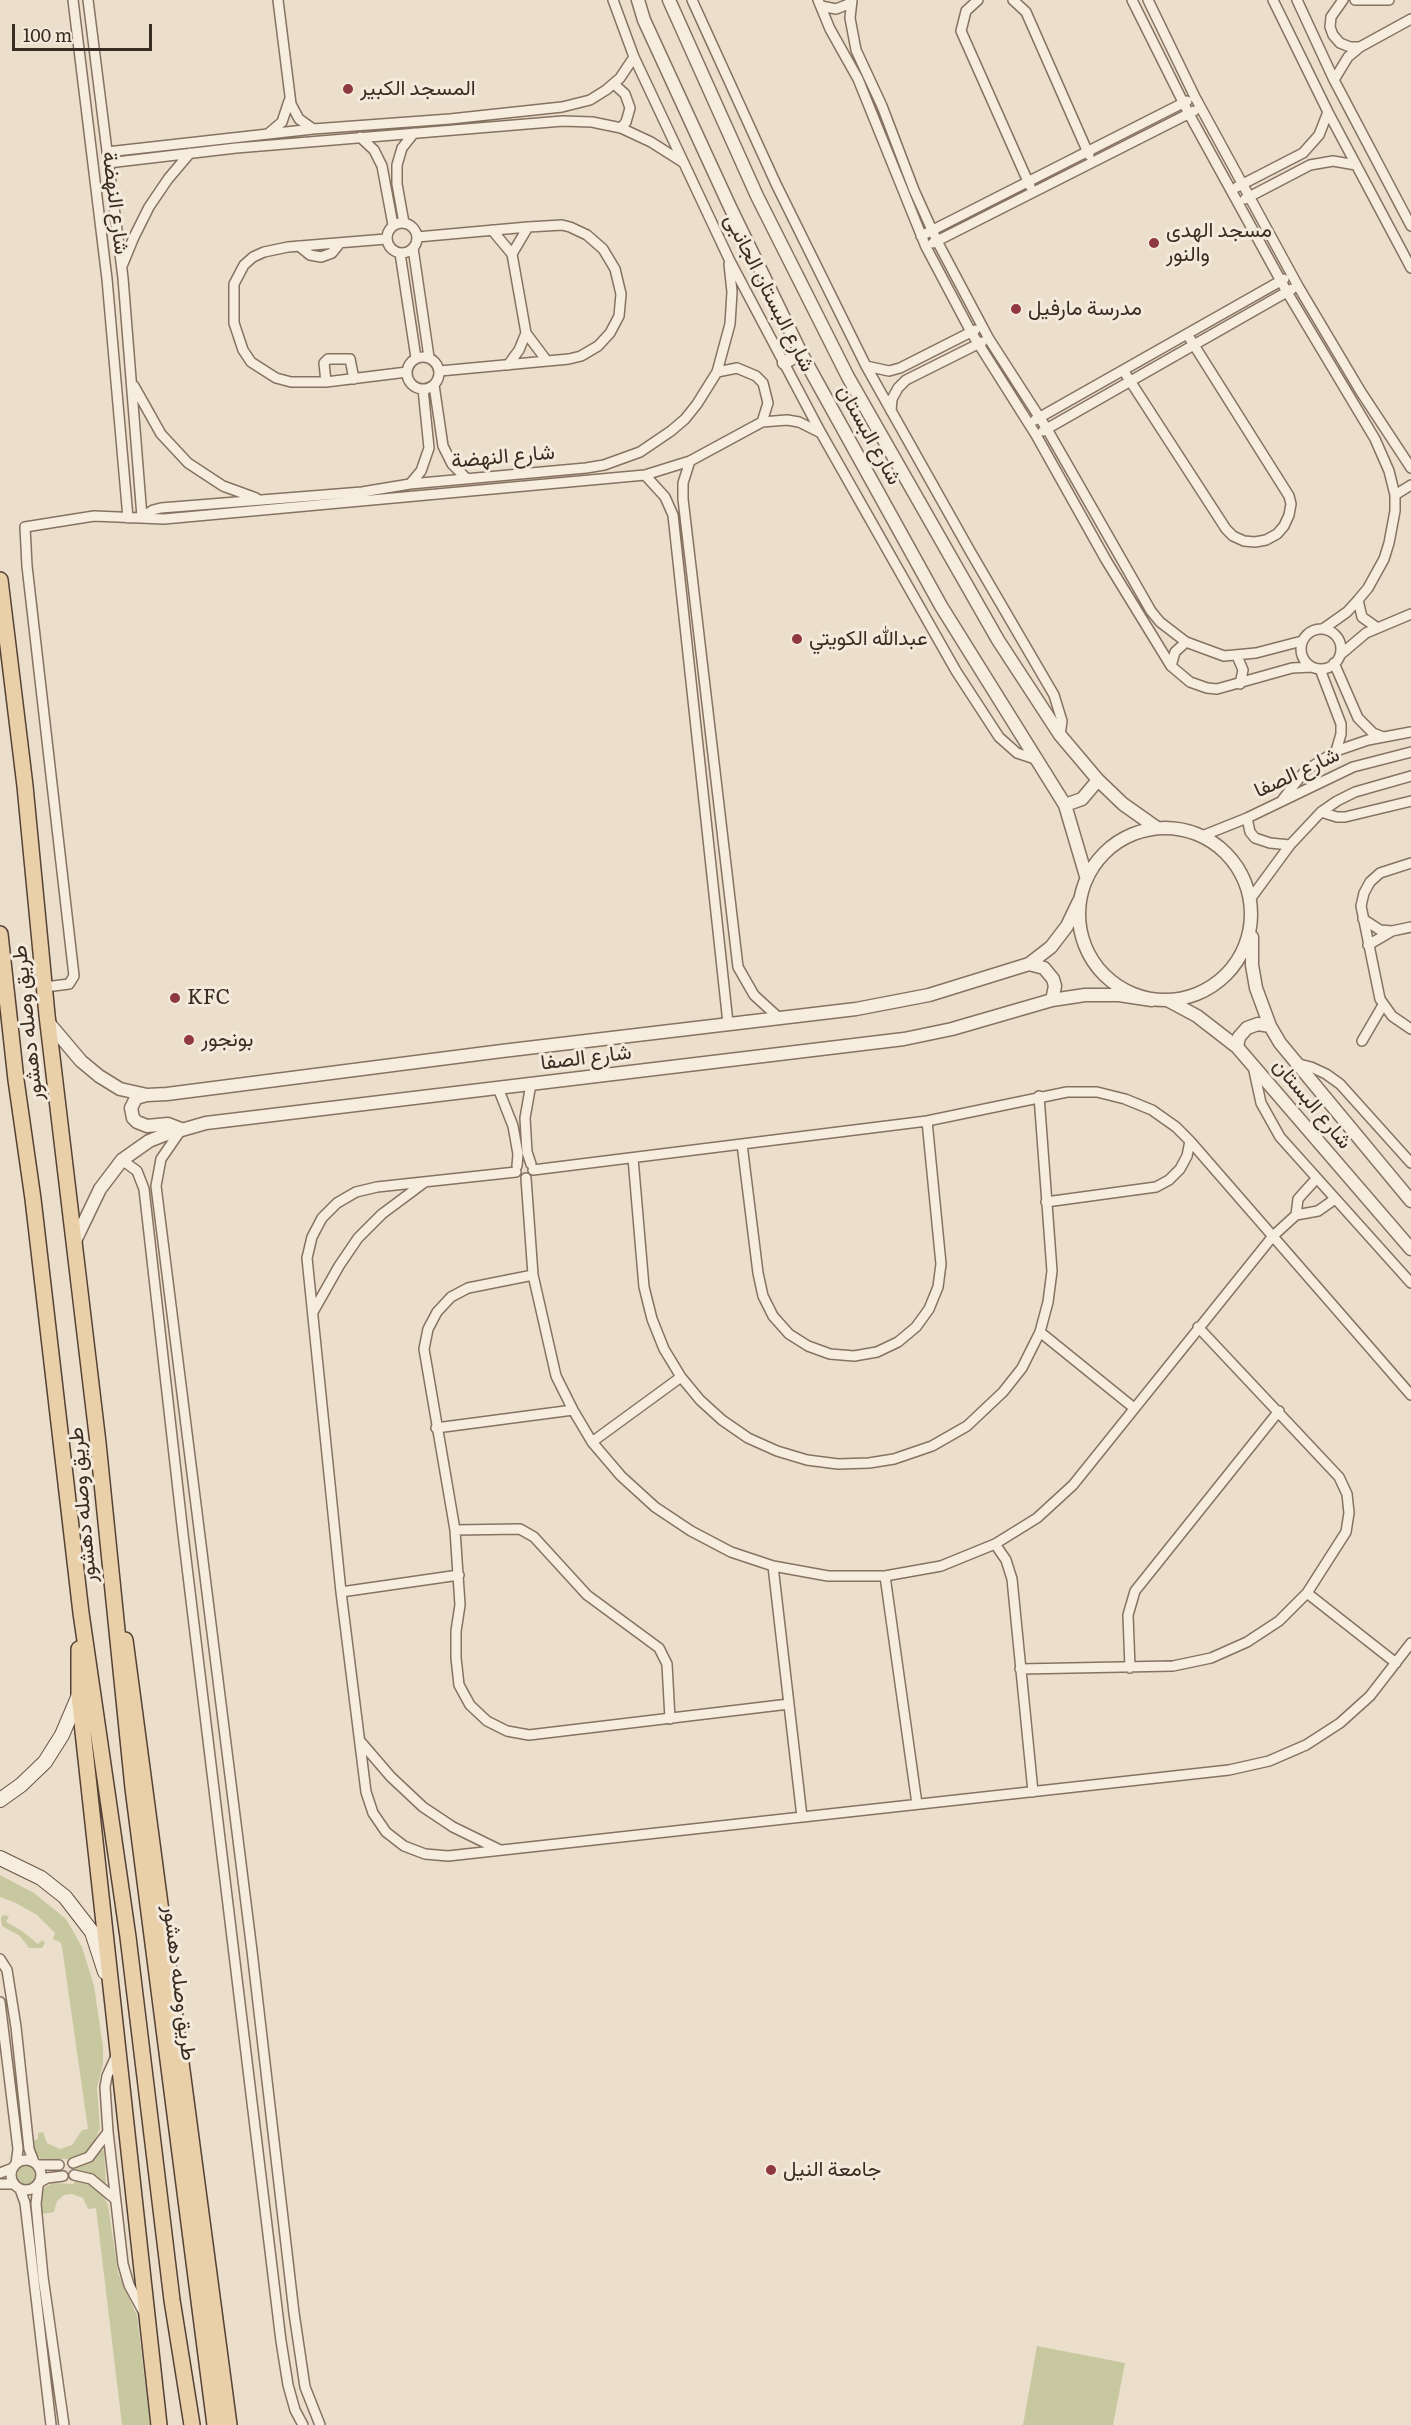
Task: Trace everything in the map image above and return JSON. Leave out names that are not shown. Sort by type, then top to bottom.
[{"type":"main road","name":"طريق وصله دهشور","points":[[0,580],[25,786],[48,1022],[98,1443],[114,1615],[150,1926],[215,2425]]},
{"type":"main road","name":"طريق وصله دهشور","points":[[0,934],[81,1613],[128,1937],[172,2300],[192,2425]]},
{"type":"main road","points":[[81,1613],[78,1664],[80,1695],[159,2425]]},
{"type":"main road","points":[[114,1615],[128,1646],[229,2425]]},
{"type":"main road","points":[[0,1800],[21,1785],[45,1762],[62,1735],[80,1695]]},
{"type":"main road","points":[[0,1858],[41,1878],[65,1897],[80,1914],[92,1932],[112,1993]]},
{"type":"street","name":"شارع النهضة","points":[[73,0],[107,279],[128,518]]},
{"type":"street","name":"شارع النهضة","points":[[88,0],[122,273],[142,517]]},
{"type":"street","points":[[268,134],[282,122],[288,111],[290,99],[278,0]]},
{"type":"street","name":"شارع البستان الجانبى","points":[[613,0],[634,57],[729,259],[821,433],[956,671],[999,737],[1017,753],[1038,760]]},
{"type":"street","name":"شارع البستان","points":[[638,0],[644,20],[730,207],[801,353],[941,606],[1065,805],[1086,876]]},
{"type":"street","points":[[670,2],[682,0]]},
{"type":"street","points":[[692,0],[776,184],[866,366],[1054,695],[1062,721],[1060,735]]},
{"type":"street","points":[[978,0],[966,11],[961,31],[1033,192]]},
{"type":"street","points":[[1013,0],[1026,12],[1093,163]]},
{"type":"street","points":[[819,3],[836,9],[851,2],[850,18],[856,50],[882,106],[914,190],[938,241],[989,339],[1047,429],[1151,611],[1160,622],[1186,642],[1211,653],[1237,656],[1282,648],[1302,641],[1314,630],[1323,629],[1347,612],[1358,600],[1377,574],[1387,551],[1393,527],[1395,495],[1383,455],[1375,439],[1287,292],[1183,103],[1132,0]]},
{"type":"street","points":[[1148,0],[1195,97],[1298,286],[1361,392],[1411,468]]},
{"type":"street","points":[[1273,0],[1328,112],[1411,268]]},
{"type":"street","points":[[1297,0],[1334,80],[1411,226]]},
{"type":"street","points":[[1343,0],[1331,17],[1330,27],[1340,43],[1350,47],[1360,47]]},
{"type":"street","points":[[1355,0],[1389,0]]},
{"type":"street","name":"شارع البستان","points":[[670,2],[757,196],[848,377],[998,640],[1060,735],[1098,780],[1123,804],[1157,828]]},
{"type":"street","points":[[819,3],[830,29],[858,79],[926,247],[971,333],[1036,435],[1106,560],[1171,666],[1190,682],[1208,688],[1240,684],[1292,668],[1316,668],[1337,659],[1356,639],[1376,627],[1411,614]]},
{"type":"street","points":[[1334,80],[1348,57],[1360,47],[1411,20]]},
{"type":"street","points":[[107,152],[313,129],[562,107],[590,100],[614,84],[634,57]]},
{"type":"street","points":[[614,84],[620,88],[629,101],[629,116],[621,128]]},
{"type":"street","points":[[921,236],[1195,97]]},
{"type":"street","points":[[290,99],[299,119],[313,129]]},
{"type":"street","points":[[926,247],[1201,108]]},
{"type":"street","points":[[1231,190],[1303,153],[1319,135],[1328,112]]},
{"type":"street","points":[[435,120],[436,131]]},
{"type":"street","points":[[108,163],[236,148],[563,121],[592,122],[621,128],[651,142],[686,165]]},
{"type":"street","points":[[414,133],[402,148],[397,165],[397,184],[404,223],[414,230],[417,237],[413,248],[429,357]]},
{"type":"street","points":[[360,137],[374,150],[382,166],[393,225],[386,239],[389,247],[400,253],[413,248]]},
{"type":"street","points":[[235,138],[236,148]]},
{"type":"street","points":[[107,279],[122,273],[134,237],[149,207],[190,153]]},
{"type":"street","points":[[1238,203],[1310,165],[1333,161],[1356,165]]},
{"type":"street","points":[[1381,211],[1398,202]]},
{"type":"street","points":[[393,225],[404,223]]},
{"type":"street","points":[[417,237],[562,225],[587,235],[610,259],[621,294],[619,316],[610,333],[598,346],[581,356],[440,371]]},
{"type":"street","points":[[512,254],[528,227]]},
{"type":"street","points":[[492,230],[512,254],[526,333],[547,361]]},
{"type":"street","points":[[386,239],[299,246],[264,252],[244,265],[234,284],[234,323],[243,350],[251,362],[263,371],[291,382],[326,382],[407,372]]},
{"type":"street","points":[[400,253],[416,358]]},
{"type":"street","name":"شارع النهضة","points":[[142,517],[161,508],[264,500],[362,497],[410,484],[567,470],[604,465],[622,459],[656,442],[685,419],[717,372],[727,340],[731,316],[732,291],[729,259]]},
{"type":"street","points":[[1028,424],[1292,275]]},
{"type":"street","points":[[1036,435],[1298,286]]},
{"type":"street","points":[[866,366],[889,371],[900,368],[983,327]]},
{"type":"street","points":[[508,365],[519,350],[526,333]]},
{"type":"street","points":[[1123,370],[1226,529],[1233,536],[1244,541],[1266,540],[1277,534],[1289,515],[1291,504],[1289,496],[1187,334]]},
{"type":"street","points":[[891,411],[895,394],[906,380],[989,339]]},
{"type":"street","points":[[784,363],[801,353]]},
{"type":"street","points":[[429,357],[434,360],[440,371],[434,385],[423,389],[411,384],[407,372],[411,361],[416,358],[429,357]]},
{"type":"street","points":[[326,382],[324,363],[327,359],[350,359],[354,379]]},
{"type":"street","points":[[717,372],[737,368],[756,376],[767,393],[767,413],[762,422]]},
{"type":"street","points":[[131,382],[161,434],[188,463],[224,486],[264,500]]},
{"type":"street","points":[[434,385],[442,446],[452,464],[466,478]]},
{"type":"street","points":[[410,484],[421,471],[429,448],[423,389]]},
{"type":"street","name":"شارع النهضة","points":[[142,517],[164,519],[362,497],[645,474],[690,461],[762,422],[793,421],[821,433]]},
{"type":"street","points":[[690,461],[683,483],[682,499],[738,967],[754,995],[778,1017]]},
{"type":"street","points":[[567,470],[568,482]]},
{"type":"street","points":[[645,474],[665,497],[673,515],[728,1023]]},
{"type":"street","points":[[1395,495],[1411,485]]},
{"type":"street","points":[[665,497],[674,494],[682,499]]},
{"type":"street","points":[[45,987],[69,984],[74,976],[27,566],[25,527],[94,516],[142,517]]},
{"type":"street","points":[[1358,600],[1362,617],[1376,627]]},
{"type":"street","points":[[1323,629],[1335,635],[1340,648],[1337,659],[1358,718],[1373,733],[1383,737]]},
{"type":"street","points":[[1302,641],[1302,656],[1316,668],[1341,724],[1341,734],[1336,751]]},
{"type":"street","points":[[1171,666],[1175,652],[1186,642]]},
{"type":"street","points":[[1237,656],[1243,670],[1240,684]]},
{"type":"street","points":[[1281,801],[1305,771],[1336,751],[1383,737],[1411,732]]},
{"type":"street","points":[[698,750],[712,749]]},
{"type":"street","name":"شارع الصفا","points":[[1202,836],[1247,818],[1353,767],[1411,752]]},
{"type":"street","name":"شارع الصفا","points":[[1251,898],[1290,844],[1321,812],[1355,792],[1411,776]]},
{"type":"street","points":[[1065,805],[1082,799],[1098,780]]},
{"type":"street","points":[[1321,812],[1345,817],[1411,801]]},
{"type":"street","points":[[1247,818],[1250,832],[1255,838],[1270,843],[1290,844]]},
{"type":"street","points":[[1157,828],[1180,829],[1202,836],[1225,851],[1241,873],[1251,898],[1251,926],[1245,949],[1232,970],[1220,981],[1192,997],[1169,1001],[1152,1000],[1126,992],[1104,976],[1088,954],[1079,928],[1079,902],[1086,876],[1104,852],[1128,835],[1157,828]]},
{"type":"street","points":[[1411,863],[1380,873],[1370,882],[1361,906],[1383,1005],[1392,1016],[1411,1029]]},
{"type":"street","points":[[713,884],[728,882]]},
{"type":"street","name":"شارع الصفا","points":[[48,1022],[81,1061],[99,1076],[120,1089],[147,1095],[856,1009],[929,995],[1029,964],[1051,947],[1067,926],[1079,902]]},
{"type":"street","points":[[1363,920],[1380,930],[1392,931],[1411,927]]},
{"type":"street","name":"شارع البستان","points":[[1251,926],[1252,965],[1256,985],[1270,1026],[1294,1063],[1411,1201]]},
{"type":"street","points":[[1368,945],[1392,931]]},
{"type":"street","points":[[1029,964],[1044,968],[1053,979],[1055,986],[1052,1000]]},
{"type":"street","name":"شارع الصفا","points":[[75,1241],[100,1189],[122,1160],[149,1142],[181,1130],[206,1124],[903,1039],[952,1029],[1052,1000],[1119,995],[1152,1000]]},
{"type":"street","name":"شارع البستان","points":[[1169,1001],[1197,1016],[1237,1047],[1411,1249]]},
{"type":"street","points":[[1362,1041],[1383,1005]]},
{"type":"street","points":[[1237,1047],[1239,1037],[1247,1028],[1258,1024],[1270,1026]]},
{"type":"street","points":[[1294,1063],[1319,1070],[1340,1084],[1411,1163]]},
{"type":"street","points":[[1253,1064],[1257,1090],[1266,1115],[1280,1137],[1411,1283]]},
{"type":"street","points":[[531,1084],[525,1118],[530,1170],[533,1275],[556,1376],[592,1442],[621,1476],[664,1513],[691,1532],[731,1552],[773,1566],[828,1576],[885,1576],[941,1566],[995,1544],[1037,1518],[1073,1485],[1273,1236],[1296,1215],[1318,1211],[1335,1199]]},
{"type":"street","points":[[498,1088],[513,1126],[518,1154],[516,1169],[521,1178],[530,1170],[927,1121],[1038,1096],[1067,1092],[1096,1092],[1125,1099],[1152,1110],[1176,1127],[1190,1141],[1411,1395]]},
{"type":"street","points":[[147,1095],[136,1098],[131,1108],[133,1118],[147,1126],[168,1124],[181,1130],[167,1147],[159,1166],[156,1186],[249,1928],[294,2313],[304,2387],[320,2425]]},
{"type":"street","points":[[633,1158],[647,1298],[652,1319],[664,1349],[681,1377],[700,1400],[722,1420],[748,1438],[777,1451],[807,1460],[838,1464],[869,1463],[894,1459],[932,1446],[967,1426],[1003,1392],[1022,1368],[1040,1332],[1048,1302],[1052,1271],[1038,1096]]},
{"type":"street","points":[[742,1144],[758,1273],[763,1296],[773,1316],[789,1334],[808,1347],[830,1354],[854,1356],[877,1352],[898,1342],[916,1328],[929,1309],[938,1287],[940,1264],[927,1121]]},
{"type":"street","points":[[1046,1202],[1156,1187],[1169,1180],[1180,1169],[1187,1156],[1190,1141]]},
{"type":"street","points":[[122,1160],[133,1167],[140,1177],[147,1206],[185,1557],[281,2341],[288,2385],[295,2410],[303,2425]]},
{"type":"street","points":[[530,1170],[523,1161],[516,1169],[377,1187],[356,1192],[337,1203],[322,1218],[312,1237],[307,1258],[341,1592],[366,1792],[373,1813],[386,1832],[404,1846],[425,1854],[448,1856],[1229,1770],[1269,1761],[1306,1745],[1340,1723],[1370,1696],[1411,1643]]},
{"type":"street","points":[[1296,1215],[1298,1199],[1316,1179]]},
{"type":"street","points":[[313,1312],[358,1238],[382,1214],[426,1181]]},
{"type":"street","points":[[147,1206],[159,1204]]},
{"type":"street","points":[[533,1275],[468,1288],[451,1298],[437,1312],[428,1329],[424,1349],[455,1530],[460,1605],[456,1649],[459,1685],[470,1705],[487,1721],[507,1731],[529,1736],[789,1704]]},
{"type":"street","points":[[1020,1669],[1173,1666],[1211,1658],[1247,1642],[1271,1626],[1307,1593],[1346,1532],[1349,1513],[1347,1494],[1339,1477],[1198,1327]]},
{"type":"street","points":[[1040,1332],[1134,1408]]},
{"type":"street","points":[[592,1442],[681,1377]]},
{"type":"street","points":[[436,1428],[573,1410]]},
{"type":"street","points":[[1130,1668],[1128,1616],[1135,1591],[1279,1411]]},
{"type":"street","points":[[455,1530],[520,1528],[534,1537],[587,1595],[659,1648],[667,1664],[670,1719]]},
{"type":"street","points":[[995,1544],[1006,1560],[1012,1579],[1033,1792]]},
{"type":"street","points":[[773,1566],[802,1817]]},
{"type":"street","points":[[341,1592],[459,1575]]},
{"type":"street","points":[[885,1576],[917,1804]]},
{"type":"street","points":[[1307,1593],[1396,1663]]},
{"type":"street","points":[[360,1741],[391,1777],[423,1807],[453,1827],[500,1850]]},
{"type":"street","points":[[0,1959],[16,2027],[28,2149],[42,2173],[36,2204],[45,2295],[64,2425]]},
{"type":"street","points":[[0,2002],[18,2141],[12,2179],[25,2203],[51,2425]]},
{"type":"street","points":[[118,2052],[107,2076],[105,2087],[115,2199],[125,2275],[147,2317]]},
{"type":"street","points":[[73,2163],[88,2157],[108,2132]]},
{"type":"street","points":[[0,2173],[25,2160],[59,2165]]},
{"type":"street","points":[[74,2175],[91,2179],[115,2199]]},
{"type":"street","points":[[0,2184],[29,2190],[47,2178],[63,2176]]},
{"type":"green space","points":[[0,1875],[34,1893],[66,1919],[82,1947],[94,1986],[103,2047],[103,2064],[97,2088],[100,2128],[91,2149],[84,2155],[72,2159],[59,2159],[59,2162],[44,2161],[37,2156],[34,2140],[38,2139],[38,2133],[43,2132],[47,2143],[60,2149],[72,2145],[82,2130],[88,2129],[62,1947],[60,1942],[53,1939],[55,1933],[37,1915],[0,1897]]},
{"type":"green space","points":[[3,1915],[9,1916],[6,1922],[38,1944],[42,1940],[45,1943],[42,1948],[29,1948],[20,1936],[2,1926]]},
{"type":"green space","points":[[104,2150],[106,2185],[88,2173],[74,2173],[73,2168],[89,2162]]},
{"type":"green space","points":[[28,2164],[36,2167],[39,2175],[36,2183],[28,2186],[20,2183],[17,2175],[20,2167]]},
{"type":"green space","points":[[74,2181],[94,2186],[103,2195],[108,2205],[118,2273],[137,2316],[150,2425],[122,2425],[96,2208],[88,2209],[83,2198],[72,2194],[64,2195],[57,2201],[54,2212],[42,2214],[41,2194],[45,2187],[53,2183],[74,2184]]},
{"type":"green space","points":[[1037,2346],[1125,2363],[1113,2425],[1023,2425]]},
{"type":"place","name":"المسجد الكبير","points":[[348,89]]},
{"type":"place","name":"مسجد الهدى والنور","points":[[1154,243]]},
{"type":"place","name":"مدرسة مارفيل","points":[[1016,309]]},
{"type":"place","name":"عبدالله الكويتي","points":[[797,639]]},
{"type":"place","name":"KFC","points":[[175,998]]},
{"type":"place","name":"بونجور","points":[[189,1040]]},
{"type":"place","name":"جامعة النيل","points":[[771,2170]]}]
